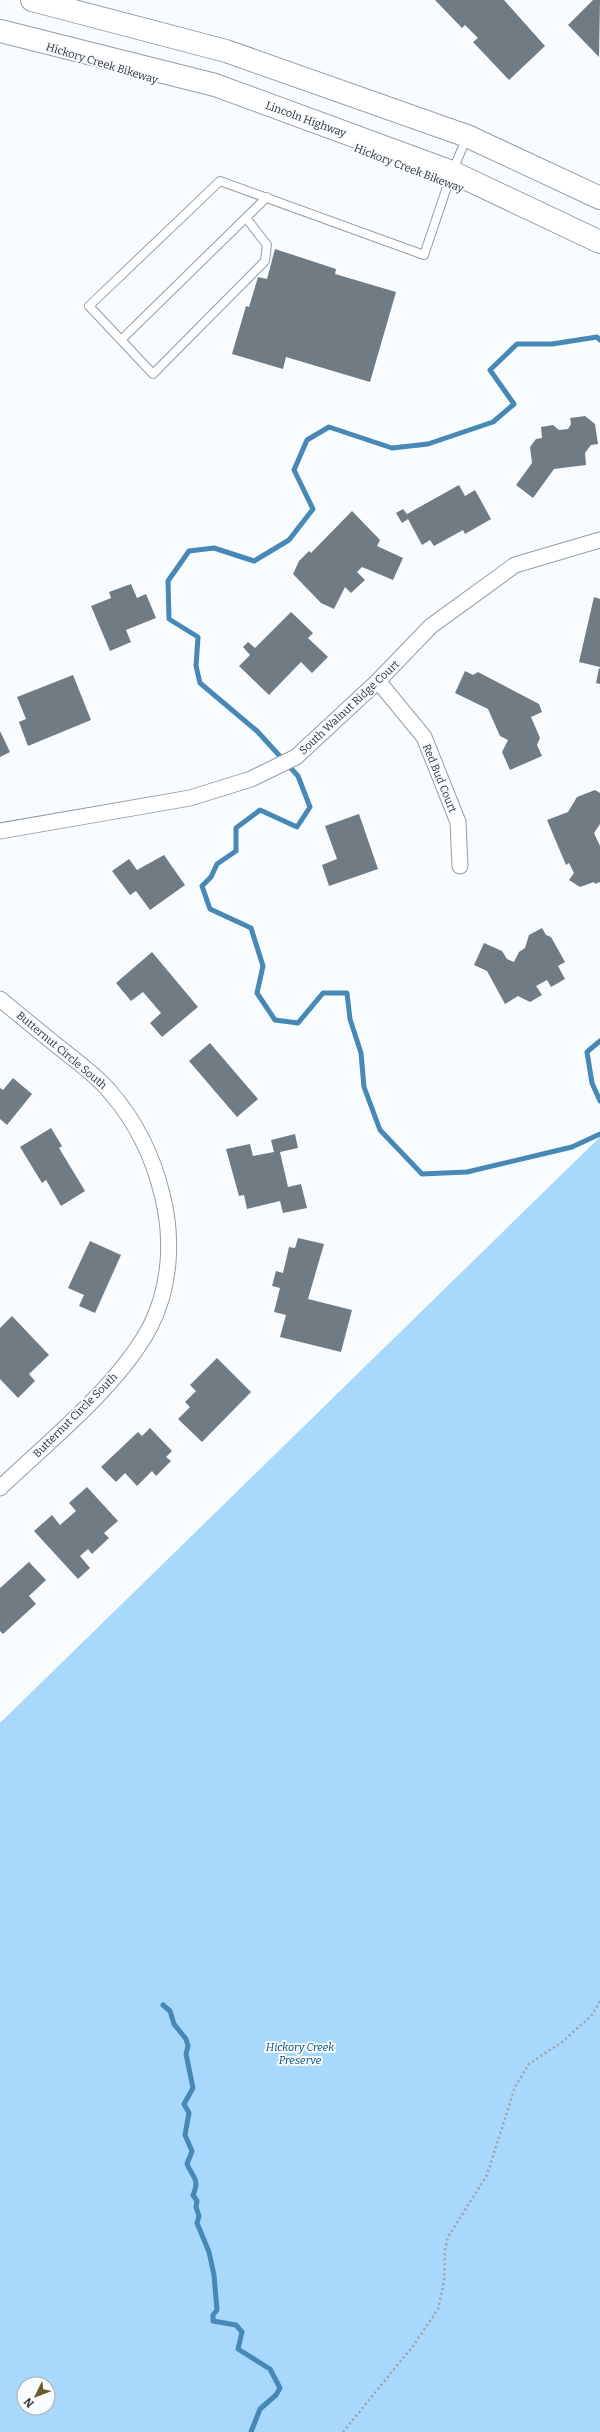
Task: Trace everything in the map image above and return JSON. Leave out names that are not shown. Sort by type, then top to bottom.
[{"type":"main road","points":[[32,0],[226,51],[467,136],[600,198]]},
{"type":"main road","name":"Lincoln Highway","points":[[0,32],[214,85],[452,172],[600,242]]},
{"type":"street","name":"South Walnut Ridge Court","points":[[0,831],[190,798],[252,779],[287,760],[296,757],[378,682],[431,626],[515,565],[600,540]]},
{"type":"street","name":"Red Bud Court","points":[[378,682],[424,737],[458,822],[460,866]]},
{"type":"street","name":"Butternut Circle South","points":[[0,998],[94,1075],[130,1116],[158,1175],[167,1214],[169,1250],[160,1302],[151,1325],[129,1359],[109,1384],[0,1488]]},
{"type":"lane","points":[[247,219],[267,245],[265,261],[153,374],[89,306],[220,181],[424,255],[452,172],[467,136]]},
{"type":"lane","points":[[121,340],[247,219],[267,197]]},
{"type":"path","points":[[343,2432],[413,2346],[438,2309],[444,2282],[444,2257],[448,2237],[487,2175],[515,2087],[521,2074],[529,2064],[562,2042],[592,2015],[600,2001]]},
{"type":"green space","name":"Hickory Creek Preserve","points":[[600,1137],[600,2432],[0,2432],[0,1723]]},
{"type":"building","points":[[435,0],[504,0],[545,46],[509,80],[473,42],[478,38],[465,25],[462,28]]},
{"type":"building","points":[[593,0],[600,0],[599,57],[568,25]]},
{"type":"building","points":[[275,249],[336,269],[335,274],[396,292],[370,382],[286,357],[283,369],[232,354],[246,306],[249,307],[258,277],[267,279]]},
{"type":"building","points":[[585,416],[595,424],[598,444],[591,445],[585,453],[586,465],[554,469],[533,498],[516,485],[532,463],[530,447],[536,439],[542,438],[541,427],[553,425],[559,430],[568,429],[571,424],[570,418]]},
{"type":"building","points":[[459,485],[465,496],[475,490],[491,519],[465,534],[463,530],[434,546],[430,540],[422,545],[408,519],[402,523],[396,513],[403,509],[407,514]]},
{"type":"building","points":[[352,511],[380,540],[377,546],[403,558],[393,580],[362,567],[357,572],[365,580],[351,593],[345,587],[334,609],[321,603],[293,574],[299,561],[309,551],[311,553]]},
{"type":"building","points":[[131,584],[137,598],[146,594],[156,618],[126,630],[131,642],[110,651],[91,606],[111,598],[109,592]]},
{"type":"building","points":[[594,597],[600,599],[600,667],[579,662]]},
{"type":"building","points":[[291,612],[313,633],[308,638],[328,657],[312,673],[301,662],[269,695],[239,666],[250,655],[243,647],[248,642],[255,648]]},
{"type":"building","points":[[599,668],[600,669],[600,684],[596,683]]},
{"type":"building","points":[[465,671],[473,675],[478,672],[539,704],[542,712],[531,717],[540,738],[537,745],[542,756],[510,770],[502,752],[508,740],[500,736],[488,709],[455,693]]},
{"type":"building","points":[[73,675],[91,720],[28,746],[19,722],[26,719],[17,697]]},
{"type":"building","points":[[0,731],[10,752],[0,757]]},
{"type":"building","points":[[595,790],[600,793],[600,824],[594,833],[600,846],[600,882],[595,884],[594,882],[580,887],[569,880],[574,873],[569,863],[566,865],[547,820],[568,812],[577,797]]},
{"type":"building","points":[[359,814],[378,869],[329,886],[322,865],[337,859],[325,826]]},
{"type":"building","points":[[164,855],[185,885],[150,910],[136,891],[130,895],[112,871],[129,859],[137,870]]},
{"type":"building","points":[[542,928],[546,935],[551,937],[565,962],[558,966],[565,979],[551,987],[547,980],[536,986],[542,995],[530,1002],[518,996],[505,1004],[487,971],[474,965],[484,943],[502,951],[507,959],[514,962],[519,952],[525,948],[529,935]]},
{"type":"building","points":[[152,952],[198,1007],[162,1037],[150,1023],[161,1013],[143,992],[131,1001],[116,983]]},
{"type":"building","points":[[210,1043],[258,1099],[237,1117],[189,1061]]},
{"type":"building","points":[[13,1078],[32,1094],[7,1125],[0,1119],[0,1088],[3,1090]]},
{"type":"building","points":[[51,1128],[62,1146],[59,1148],[85,1191],[61,1206],[46,1180],[42,1183],[20,1147]]},
{"type":"building","points":[[295,1134],[298,1148],[280,1152],[288,1187],[301,1184],[307,1208],[283,1213],[280,1201],[247,1209],[244,1195],[239,1196],[226,1149],[250,1144],[253,1156],[274,1152],[271,1140]]},
{"type":"building","points":[[298,1238],[324,1244],[308,1299],[352,1310],[341,1352],[280,1337],[286,1315],[274,1312],[280,1288],[272,1286],[276,1271],[283,1273],[289,1247],[295,1248]]},
{"type":"building","points":[[90,1241],[121,1255],[95,1313],[79,1306],[84,1295],[68,1288]]},
{"type":"building","points":[[12,1316],[49,1355],[29,1374],[35,1381],[18,1398],[0,1379],[0,1328]]},
{"type":"building","points":[[217,1358],[251,1392],[202,1442],[178,1419],[190,1407],[185,1402],[196,1391],[190,1385]]},
{"type":"building","points":[[150,1428],[172,1451],[166,1457],[171,1461],[156,1476],[152,1471],[137,1486],[125,1473],[116,1482],[101,1467],[138,1432],[142,1436]]},
{"type":"building","points":[[87,1487],[118,1521],[104,1533],[109,1538],[92,1554],[88,1549],[80,1556],[90,1568],[78,1579],[34,1531],[52,1515],[60,1525],[76,1511],[69,1503]]},
{"type":"building","points":[[29,1562],[46,1580],[29,1596],[36,1604],[3,1634],[0,1631],[0,1588]]},
{"type":"waterway","points":[[600,340],[597,337],[552,344],[517,344],[490,370],[514,404],[493,422],[428,444],[392,448],[329,427],[307,440],[294,470],[313,509],[289,540],[254,561],[214,548],[189,551],[168,581],[169,619],[198,637],[196,666],[200,683],[257,731],[298,776],[310,807],[297,827],[260,810],[236,828],[236,851],[217,864],[211,877],[202,886],[210,909],[251,928],[263,966],[257,993],[275,1020],[298,1023],[323,993],[347,993],[350,1019],[361,1053],[364,1087],[380,1130],[422,1174],[467,1172],[572,1147],[600,1134]]},
{"type":"waterway","points":[[600,1041],[587,1052],[592,1083],[600,1101]]},
{"type":"waterway","points":[[163,2005],[170,2011],[174,2024],[186,2039],[188,2046],[186,2054],[193,2088],[184,2104],[189,2113],[185,2135],[192,2151],[187,2164],[196,2182],[193,2195],[197,2201],[196,2207],[199,2216],[197,2223],[209,2252],[214,2275],[217,2310],[213,2315],[213,2321],[236,2325],[242,2332],[238,2349],[270,2369],[280,2388],[276,2395],[260,2409],[251,2432]]}]
